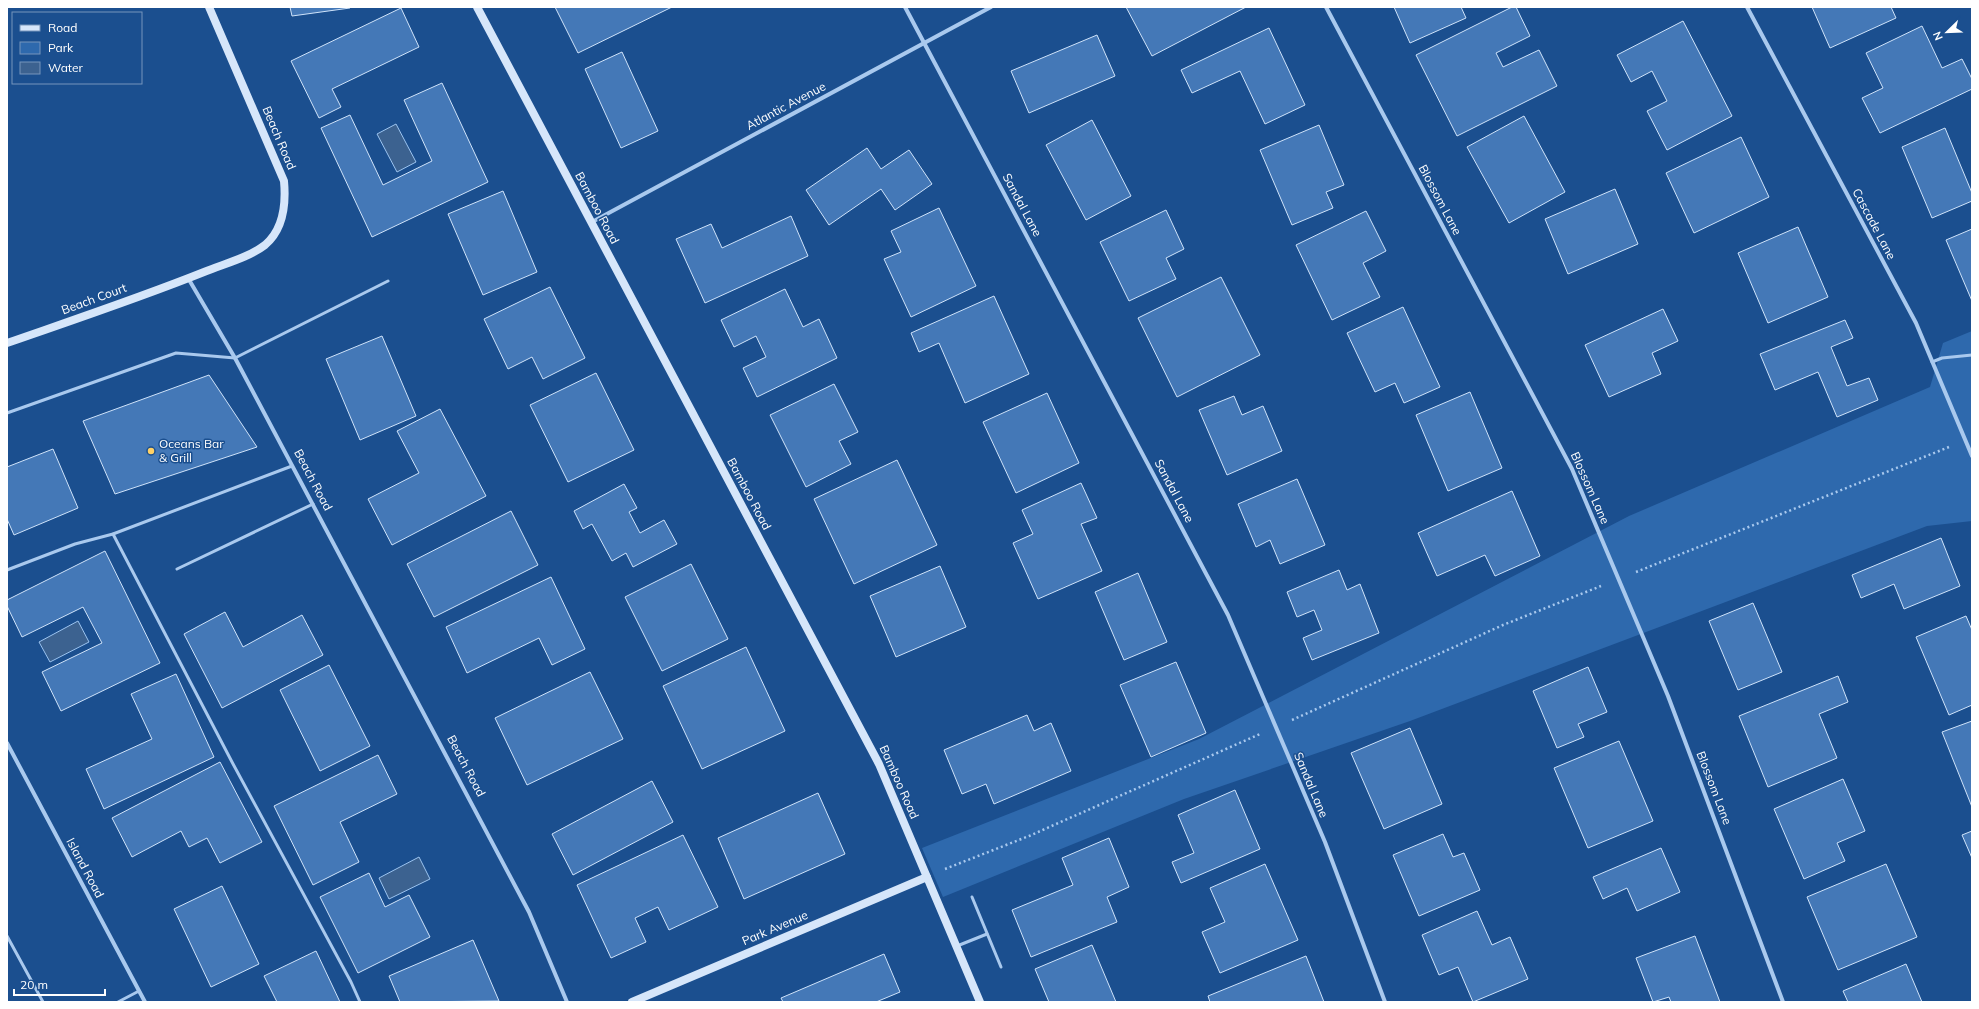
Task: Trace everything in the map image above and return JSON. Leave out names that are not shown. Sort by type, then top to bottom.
[{"type":"street","name":"Beach Road","points":[[209,7],[284,181],[286,196],[283,216],[276,231],[266,244],[251,253],[188,278],[235,358],[529,912],[567,1002]]},
{"type":"street","name":"Bamboo Road","points":[[477,7],[879,764],[980,1002]]},
{"type":"street","name":"Sandal Lane","points":[[905,7],[1228,615],[1325,842],[1385,1002]]},
{"type":"street","name":"Atlantic Avenue","points":[[591,222],[991,7]]},
{"type":"street","name":"Blossom Lane","points":[[1326,7],[1572,469],[1668,696],[1783,1002]]},
{"type":"street","name":"Cascade Lane","points":[[1747,7],[1916,323],[1972,456]]},
{"type":"street","name":"Beach Court","points":[[7,343],[188,278]]},
{"type":"street","name":"Island Road","points":[[7,743],[145,1002]]},
{"type":"street","name":"Park Avenue","points":[[632,1002],[927,877]]},
{"type":"lane","points":[[7,412],[176,353],[235,358],[388,281]]},
{"type":"lane","points":[[1932,362],[1942,358],[1972,355]]},
{"type":"lane","points":[[7,570],[75,544],[113,534],[292,466]]},
{"type":"lane","points":[[177,569],[313,504]]},
{"type":"lane","points":[[113,534],[232,762],[351,982],[360,1002]]},
{"type":"lane","points":[[972,897],[1001,967]]},
{"type":"lane","points":[[957,946],[987,934]]},
{"type":"lane","points":[[7,936],[43,1002]]},
{"type":"lane","points":[[118,1002],[139,991]]},
{"type":"path","points":[[927,877],[1029,836],[1275,728],[1503,625],[1965,441]]},
{"type":"green space","points":[[1972,331],[1972,521],[1927,526],[1410,721],[1184,799],[943,897],[922,848],[1199,739],[1629,516],[1930,387],[1943,343]]},
{"type":"water","points":[[396,124],[416,162],[397,172],[377,134]]},
{"type":"water","points":[[78,621],[89,642],[50,662],[39,642]]},
{"type":"water","points":[[419,857],[430,879],[389,899],[379,878]]},
{"type":"building","points":[[290,7],[350,7],[350,8],[292,16]]},
{"type":"building","points":[[555,7],[672,7],[578,53]]},
{"type":"building","points":[[1126,7],[1246,7],[1152,56]]},
{"type":"building","points":[[1394,7],[1461,7],[1466,18],[1410,43]]},
{"type":"building","points":[[1512,7],[1516,7],[1530,36],[1496,53],[1503,67],[1539,50],[1557,86],[1457,136],[1416,55]]},
{"type":"building","points":[[1812,7],[1891,7],[1896,18],[1830,48]]},
{"type":"building","points":[[401,8],[419,47],[332,89],[341,107],[319,118],[291,61]]},
{"type":"building","points":[[1683,21],[1732,116],[1667,150],[1647,111],[1667,101],[1652,71],[1631,82],[1617,55]]},
{"type":"building","points":[[1922,26],[1942,68],[1962,59],[1972,79],[1972,89],[1880,133],[1862,98],[1883,88],[1866,53]]},
{"type":"building","points":[[1269,28],[1305,105],[1265,124],[1240,71],[1192,93],[1181,70]]},
{"type":"building","points":[[1097,35],[1115,76],[1029,113],[1011,71]]},
{"type":"building","points":[[622,52],[658,131],[621,148],[585,69]]},
{"type":"building","points":[[442,83],[488,182],[372,237],[321,128],[350,115],[383,185],[432,161],[404,100]]},
{"type":"building","points":[[1524,116],[1565,192],[1509,223],[1467,147]]},
{"type":"building","points":[[1092,120],[1131,196],[1086,220],[1046,145]]},
{"type":"building","points":[[1319,125],[1344,185],[1326,192],[1333,208],[1292,225],[1260,150]]},
{"type":"building","points":[[1945,128],[1972,193],[1972,201],[1932,218],[1902,147]]},
{"type":"building","points":[[1741,137],[1769,197],[1694,233],[1666,173]]},
{"type":"building","points":[[867,148],[881,169],[909,150],[932,184],[895,210],[881,189],[829,225],[806,190]]},
{"type":"building","points":[[1615,189],[1638,244],[1568,274],[1545,219]]},
{"type":"building","points":[[503,191],[537,272],[483,295],[448,214]]},
{"type":"building","points":[[939,208],[976,286],[911,317],[884,259],[901,252],[891,231]]},
{"type":"building","points":[[1166,210],[1184,249],[1166,258],[1176,279],[1129,301],[1100,242]]},
{"type":"building","points":[[1366,211],[1386,251],[1363,263],[1380,297],[1332,320],[1296,245]]},
{"type":"building","points":[[791,216],[808,256],[705,303],[676,239],[711,224],[722,248]]},
{"type":"building","points":[[1798,227],[1828,297],[1768,323],[1738,253]]},
{"type":"building","points":[[1972,229],[1972,301],[1946,240]]},
{"type":"building","points":[[1221,277],[1260,355],[1177,397],[1138,318]]},
{"type":"building","points":[[550,287],[585,358],[543,379],[532,357],[508,369],[484,319]]},
{"type":"building","points":[[785,289],[803,327],[819,319],[837,358],[757,397],[743,368],[766,357],[756,336],[734,347],[721,320]]},
{"type":"building","points":[[994,296],[1029,374],[965,403],[939,343],[919,352],[911,333]]},
{"type":"building","points":[[1403,307],[1440,387],[1404,403],[1395,383],[1375,392],[1347,333]]},
{"type":"building","points":[[1663,309],[1678,341],[1652,353],[1661,374],[1609,397],[1585,345]]},
{"type":"building","points":[[1845,320],[1853,338],[1831,347],[1847,386],[1869,378],[1878,400],[1837,417],[1818,372],[1775,390],[1760,354]]},
{"type":"building","points":[[382,336],[416,416],[360,440],[326,359]]},
{"type":"building","points":[[596,373],[634,450],[568,482],[530,405]]},
{"type":"building","points":[[209,375],[257,447],[115,494],[83,421]]},
{"type":"building","points":[[834,384],[858,432],[839,441],[851,464],[806,487],[770,415]]},
{"type":"building","points":[[1470,392],[1502,468],[1448,491],[1416,415]]},
{"type":"building","points":[[1047,393],[1079,463],[1016,493],[983,422]]},
{"type":"building","points":[[1234,396],[1242,415],[1263,406],[1282,451],[1227,475],[1199,410]]},
{"type":"building","points":[[440,409],[486,496],[392,545],[368,499],[419,473],[397,431]]},
{"type":"building","points":[[53,449],[78,508],[14,535],[7,519],[7,467]]},
{"type":"building","points":[[897,460],[937,545],[854,584],[814,499]]},
{"type":"building","points":[[1297,479],[1325,545],[1280,564],[1270,540],[1256,547],[1238,504]]},
{"type":"building","points":[[1081,483],[1097,518],[1081,524],[1102,571],[1038,599],[1013,543],[1033,534],[1022,510]]},
{"type":"building","points":[[624,484],[637,508],[629,512],[640,533],[664,520],[677,544],[633,567],[626,553],[612,561],[592,524],[583,529],[574,511]]},
{"type":"building","points":[[1512,491],[1540,556],[1495,576],[1485,555],[1437,576],[1418,533]]},
{"type":"building","points":[[511,511],[538,565],[434,617],[407,564]]},
{"type":"building","points":[[1941,538],[1960,586],[1904,609],[1894,584],[1861,598],[1852,575]]},
{"type":"building","points":[[105,551],[160,663],[61,711],[42,672],[102,643],[83,607],[22,637],[7,606],[7,600]]},
{"type":"building","points":[[691,564],[728,639],[662,671],[625,597]]},
{"type":"building","points":[[940,566],[966,627],[896,657],[870,596]]},
{"type":"building","points":[[1339,570],[1347,590],[1360,584],[1379,633],[1312,660],[1303,638],[1322,630],[1314,610],[1297,617],[1287,592]]},
{"type":"building","points":[[1138,573],[1167,642],[1124,660],[1095,592]]},
{"type":"building","points":[[551,577],[585,649],[552,665],[539,638],[467,673],[446,627]]},
{"type":"building","points":[[1753,603],[1782,672],[1738,690],[1709,621]]},
{"type":"building","points":[[225,612],[243,647],[302,615],[323,655],[222,708],[184,634]]},
{"type":"building","points":[[1966,616],[1972,630],[1972,705],[1949,715],[1916,637]]},
{"type":"building","points":[[746,647],[785,731],[702,769],[663,686]]},
{"type":"building","points":[[1176,662],[1206,733],[1151,757],[1120,685]]},
{"type":"building","points":[[329,665],[370,746],[320,771],[280,690]]},
{"type":"building","points":[[1588,667],[1607,712],[1578,724],[1584,737],[1557,748],[1533,691]]},
{"type":"building","points":[[590,672],[623,739],[527,785],[495,718]]},
{"type":"building","points":[[176,674],[214,757],[104,809],[86,769],[152,739],[131,694]]},
{"type":"building","points":[[1838,676],[1848,702],[1819,714],[1837,758],[1768,787],[1739,716]]},
{"type":"building","points":[[1027,715],[1034,731],[1051,723],[1071,771],[994,804],[986,784],[962,794],[944,750]]},
{"type":"building","points":[[1972,721],[1972,807],[1942,732]]},
{"type":"building","points":[[1410,728],[1442,804],[1384,829],[1351,753]]},
{"type":"building","points":[[1619,741],[1653,821],[1588,848],[1554,768]]},
{"type":"building","points":[[378,755],[397,794],[340,822],[359,862],[313,885],[274,806]]},
{"type":"building","points":[[220,762],[262,842],[220,863],[207,838],[189,847],[181,831],[132,857],[112,818]]},
{"type":"building","points":[[1843,779],[1865,831],[1837,843],[1845,861],[1804,879],[1774,809]]},
{"type":"building","points":[[652,781],[673,822],[573,875],[552,834]]},
{"type":"building","points":[[1235,790],[1260,849],[1181,883],[1172,862],[1194,853],[1178,815]]},
{"type":"building","points":[[818,793],[845,854],[744,899],[718,838]]},
{"type":"building","points":[[1972,831],[1972,858],[1962,835]]},
{"type":"building","points":[[1443,834],[1453,857],[1464,853],[1480,890],[1419,916],[1393,855]]},
{"type":"building","points":[[683,835],[718,907],[669,930],[658,907],[635,918],[646,942],[611,958],[577,885]]},
{"type":"building","points":[[1109,838],[1129,887],[1107,897],[1117,922],[1031,957],[1012,910],[1073,885],[1062,858]]},
{"type":"building","points":[[1661,848],[1680,892],[1637,911],[1627,888],[1603,899],[1593,877]]},
{"type":"building","points":[[1265,864],[1298,940],[1220,973],[1202,932],[1225,922],[1210,888]]},
{"type":"building","points":[[1886,864],[1917,937],[1838,970],[1807,897]]},
{"type":"building","points":[[369,873],[385,907],[409,895],[430,937],[358,973],[320,897]]},
{"type":"building","points":[[222,886],[259,964],[211,987],[174,909]]},
{"type":"building","points":[[1477,911],[1492,945],[1510,937],[1528,979],[1473,1002],[1458,967],[1439,975],[1422,935]]},
{"type":"building","points":[[1695,936],[1720,1002],[1671,1002],[1669,997],[1653,1002],[1636,958]]},
{"type":"building","points":[[473,940],[499,1001],[400,1002],[389,976]]},
{"type":"building","points":[[1092,945],[1116,1002],[1049,1002],[1035,969]]},
{"type":"building","points":[[316,951],[340,1002],[277,1002],[264,976]]},
{"type":"building","points":[[884,954],[900,992],[876,1002],[783,1002],[781,998]]},
{"type":"building","points":[[1306,956],[1324,1002],[1210,1002],[1208,996]]},
{"type":"building","points":[[1906,964],[1922,1002],[1848,1002],[1843,991]]},
{"type":"place","name":"Oceans Bar & Grill","points":[[151,451]]}]
